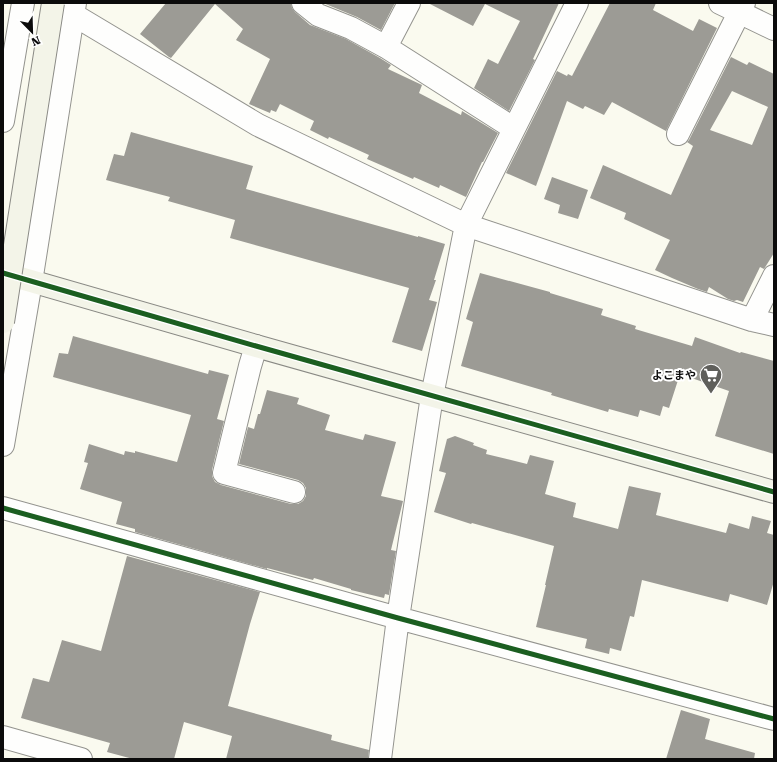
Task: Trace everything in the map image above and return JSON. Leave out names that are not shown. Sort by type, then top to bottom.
[{"type":"street","points":[[3,121],[23,3]]},
{"type":"street","points":[[3,322],[53,3]]},
{"type":"street","points":[[304,3],[318,15],[352,28],[386,47],[514,128]]},
{"type":"street","points":[[386,47],[409,3]]},
{"type":"street","points":[[380,759],[398,618],[432,396],[466,225],[577,3]]},
{"type":"street","points":[[720,3],[742,8],[774,29]]},
{"type":"street","points":[[678,134],[742,8]]},
{"type":"street","points":[[3,445],[31,282],[74,9],[258,125],[466,225],[752,320],[774,325]]},
{"type":"street","points":[[3,273],[774,492]]},
{"type":"street","points":[[752,320],[774,276]]},
{"type":"street","points":[[256,346],[224,474],[294,492]]},
{"type":"street","points":[[3,508],[398,618],[774,719]]},
{"type":"street","points":[[3,737],[81,759]]},
{"type":"building","points":[[166,3],[291,3],[295,12],[310,25],[346,39],[380,58],[391,65],[388,69],[422,85],[419,93],[461,115],[462,111],[498,133],[482,162],[466,197],[440,185],[439,188],[414,177],[413,179],[367,159],[369,155],[329,137],[328,139],[310,130],[314,121],[280,104],[276,112],[271,110],[270,113],[249,104],[270,59],[236,40],[243,29],[215,4],[171,58],[169,57],[140,34]]},
{"type":"building","points":[[323,3],[395,3],[381,30],[357,17]]},
{"type":"building","points":[[428,3],[559,3],[533,59],[535,60],[509,111],[474,88],[488,59],[498,64],[520,21],[485,4],[473,26]]},
{"type":"building","points":[[610,3],[656,3],[653,10],[693,31],[699,19],[717,28],[666,131],[612,102],[604,115],[585,106],[583,109],[567,101],[536,186],[506,173],[557,71],[567,76],[568,74],[572,76]]},
{"type":"building","points":[[731,57],[747,65],[749,62],[774,74],[774,253],[764,269],[760,267],[743,302],[728,299],[709,287],[707,292],[698,289],[655,270],[670,240],[624,219],[626,213],[590,198],[603,165],[671,195],[693,146],[687,142]],"holes":[[[732,91],[768,107],[752,145],[710,130]]]},
{"type":"building","points":[[131,132],[253,166],[246,189],[445,244],[434,280],[436,280],[429,300],[437,302],[422,351],[392,342],[409,288],[230,238],[235,220],[168,201],[170,197],[106,180],[114,154],[124,156]]},
{"type":"building","points":[[552,177],[588,190],[578,219],[558,213],[560,205],[544,199]]},
{"type":"building","points":[[480,273],[550,292],[603,309],[601,315],[636,326],[635,329],[692,346],[695,337],[740,353],[741,352],[774,361],[774,454],[715,436],[729,391],[680,374],[669,408],[663,406],[660,416],[640,410],[638,417],[609,409],[608,412],[551,395],[552,393],[461,366],[473,322],[466,319]]},
{"type":"building","points":[[73,336],[208,374],[209,370],[229,375],[217,419],[224,421],[212,470],[212,476],[215,482],[221,485],[291,504],[298,504],[303,501],[306,496],[306,488],[303,483],[298,480],[239,464],[248,427],[254,429],[267,390],[299,398],[297,404],[330,415],[325,430],[363,440],[365,434],[396,442],[381,496],[403,501],[391,550],[396,551],[389,595],[385,594],[384,598],[351,590],[314,578],[313,580],[267,569],[135,532],[135,529],[116,524],[122,502],[80,489],[88,463],[84,462],[89,444],[124,455],[125,451],[135,453],[135,451],[177,462],[191,415],[53,377],[59,353],[68,354]]},
{"type":"building","points":[[455,436],[474,443],[473,445],[487,450],[486,454],[527,464],[530,455],[554,461],[545,494],[576,503],[573,517],[618,529],[629,486],[661,493],[656,515],[726,533],[729,523],[749,529],[752,516],[771,521],[767,533],[774,535],[774,581],[767,605],[730,594],[728,602],[642,580],[634,617],[630,616],[621,651],[610,648],[609,654],[585,648],[587,639],[536,627],[554,546],[472,523],[471,524],[434,512],[446,473],[439,471],[447,439]]},
{"type":"building","points":[[127,556],[260,592],[228,706],[332,735],[331,740],[369,750],[368,759],[226,759],[232,736],[184,722],[174,759],[133,759],[107,752],[110,743],[21,718],[33,678],[49,682],[62,640],[101,651]]},
{"type":"building","points":[[681,710],[710,719],[705,739],[755,753],[754,759],[666,759]]},
{"type":"cycle path","points":[[3,273],[774,492]]},
{"type":"cycle path","points":[[3,508],[398,618],[774,719]]},
{"type":"place","name":"よこまや","points":[[711,394]]}]
